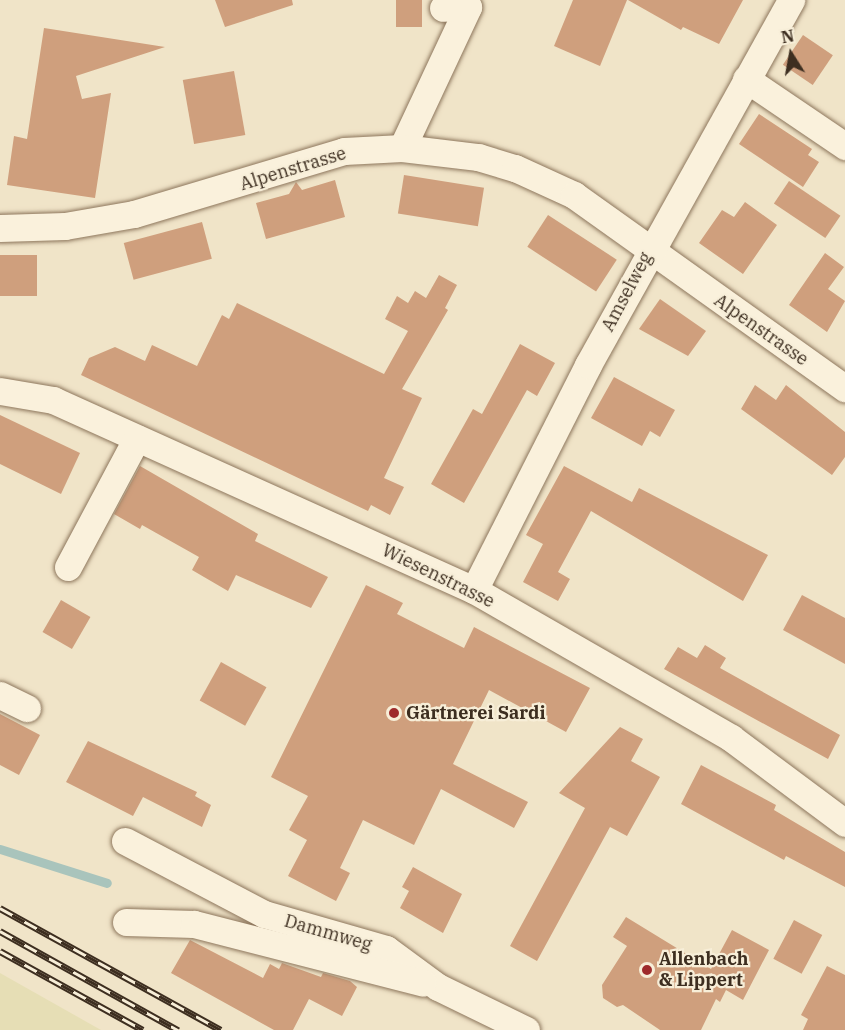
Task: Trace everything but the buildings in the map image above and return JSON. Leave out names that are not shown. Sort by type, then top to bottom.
[{"type":"street","name":"Amselweg","points":[[474,590],[649,252],[791,0]]},
{"type":"street","points":[[402,148],[468,8],[443,8]]},
{"type":"street","points":[[746,79],[845,146]]},
{"type":"street","name":"Alpenstrasse","points":[[0,228],[65,226],[134,214],[344,152],[402,148],[478,157],[515,168],[574,195],[649,252],[845,388]]},
{"type":"street","name":"Wiesenstrasse","points":[[0,391],[53,400],[474,590],[731,738],[845,823]]},
{"type":"street","points":[[68,567],[137,438]]},
{"type":"street","points":[[0,695],[27,708]]},
{"type":"street","name":"Dammweg","points":[[125,841],[264,914],[386,949],[438,987],[526,1030]]},
{"type":"street","points":[[126,922],[194,924],[438,987]]},
{"type":"shaded area","points":[[0,973],[101,1030],[0,1030]]},
{"type":"waterway","points":[[0,849],[107,883]]},
{"type":"railway","points":[[0,908],[221,1030]]},
{"type":"railway","points":[[0,931],[178,1030]]},
{"type":"railway","points":[[0,951],[143,1030]]},
{"type":"place","name":"Gärtnerei Sardi","points":[[394,713]]},
{"type":"place","name":"Allenbach & Lippert","points":[[647,970]]}]
